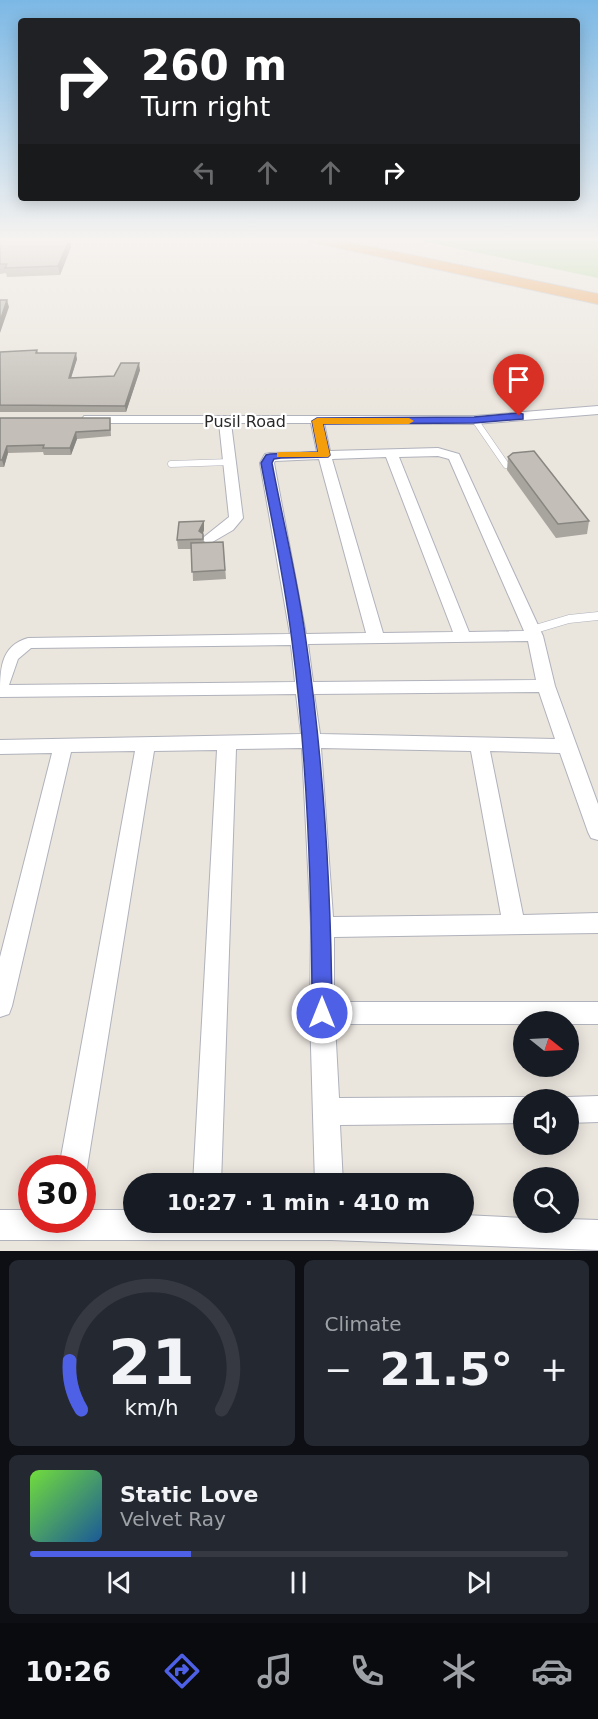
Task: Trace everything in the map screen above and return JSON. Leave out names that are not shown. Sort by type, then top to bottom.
[{"type":"street","name":"Pusil Road","points":[[74,419],[474,420],[598,410]]},
{"type":"street","points":[[209,540],[228,527],[236,518],[225,420]]},
{"type":"street","points":[[317,421],[324,455],[376,639]]},
{"type":"street","points":[[329,1173],[322,1013],[322,927],[311,741],[299,640],[267,463],[270,457],[438,452],[454,457],[533,633],[546,686],[598,832]]},
{"type":"street","points":[[391,454],[463,637]]},
{"type":"street","points":[[0,687],[15,649],[28,643],[376,639],[533,633]]},
{"type":"street","points":[[0,692],[546,686]]},
{"type":"street","points":[[0,747],[311,741],[568,746]]},
{"type":"street","points":[[207,1173],[227,743]]},
{"type":"street","points":[[75,1155],[146,744]]},
{"type":"street","points":[[479,745],[514,925]]},
{"type":"street","points":[[0,1006],[63,746]]},
{"type":"street","points":[[322,927],[598,923]]},
{"type":"street","points":[[322,1013],[598,1013]]},
{"type":"street","points":[[579,1110],[598,1109]]},
{"type":"street","points":[[326,1112],[513,1110]]},
{"type":"street","points":[[96,1223],[123,1224]]},
{"type":"street","points":[[0,1225],[18,1224]]},
{"type":"street","points":[[474,1230],[598,1235]]},
{"type":"lane","points":[[474,420],[506,465]]},
{"type":"lane","points":[[171,464],[230,462]]},
{"type":"lane","points":[[533,633],[569,619],[598,616]]},
{"type":"building","points":[[0,300],[7,300],[0,321]]},
{"type":"building","points":[[37,350],[36,353],[76,353],[69,378],[114,376],[121,363],[139,363],[125,406],[0,405],[0,352]]},
{"type":"building","points":[[0,418],[110,418],[110,430],[76,432],[70,448],[43,448],[44,445],[7,446],[0,460]]},
{"type":"building","points":[[534,451],[589,521],[558,524],[508,457],[513,453]]},
{"type":"building","points":[[204,521],[199,531],[203,534],[203,539],[177,540],[179,522]]},
{"type":"building","points":[[223,542],[225,570],[192,572],[191,543]]},
{"type":"slow traffic","points":[[280,455],[324,455],[317,421],[409,421]]},
{"type":"route","points":[[322,1013],[322,927],[311,741],[299,640],[267,463],[270,457],[281,455],[324,455],[317,421],[474,420],[519,416]]}]
